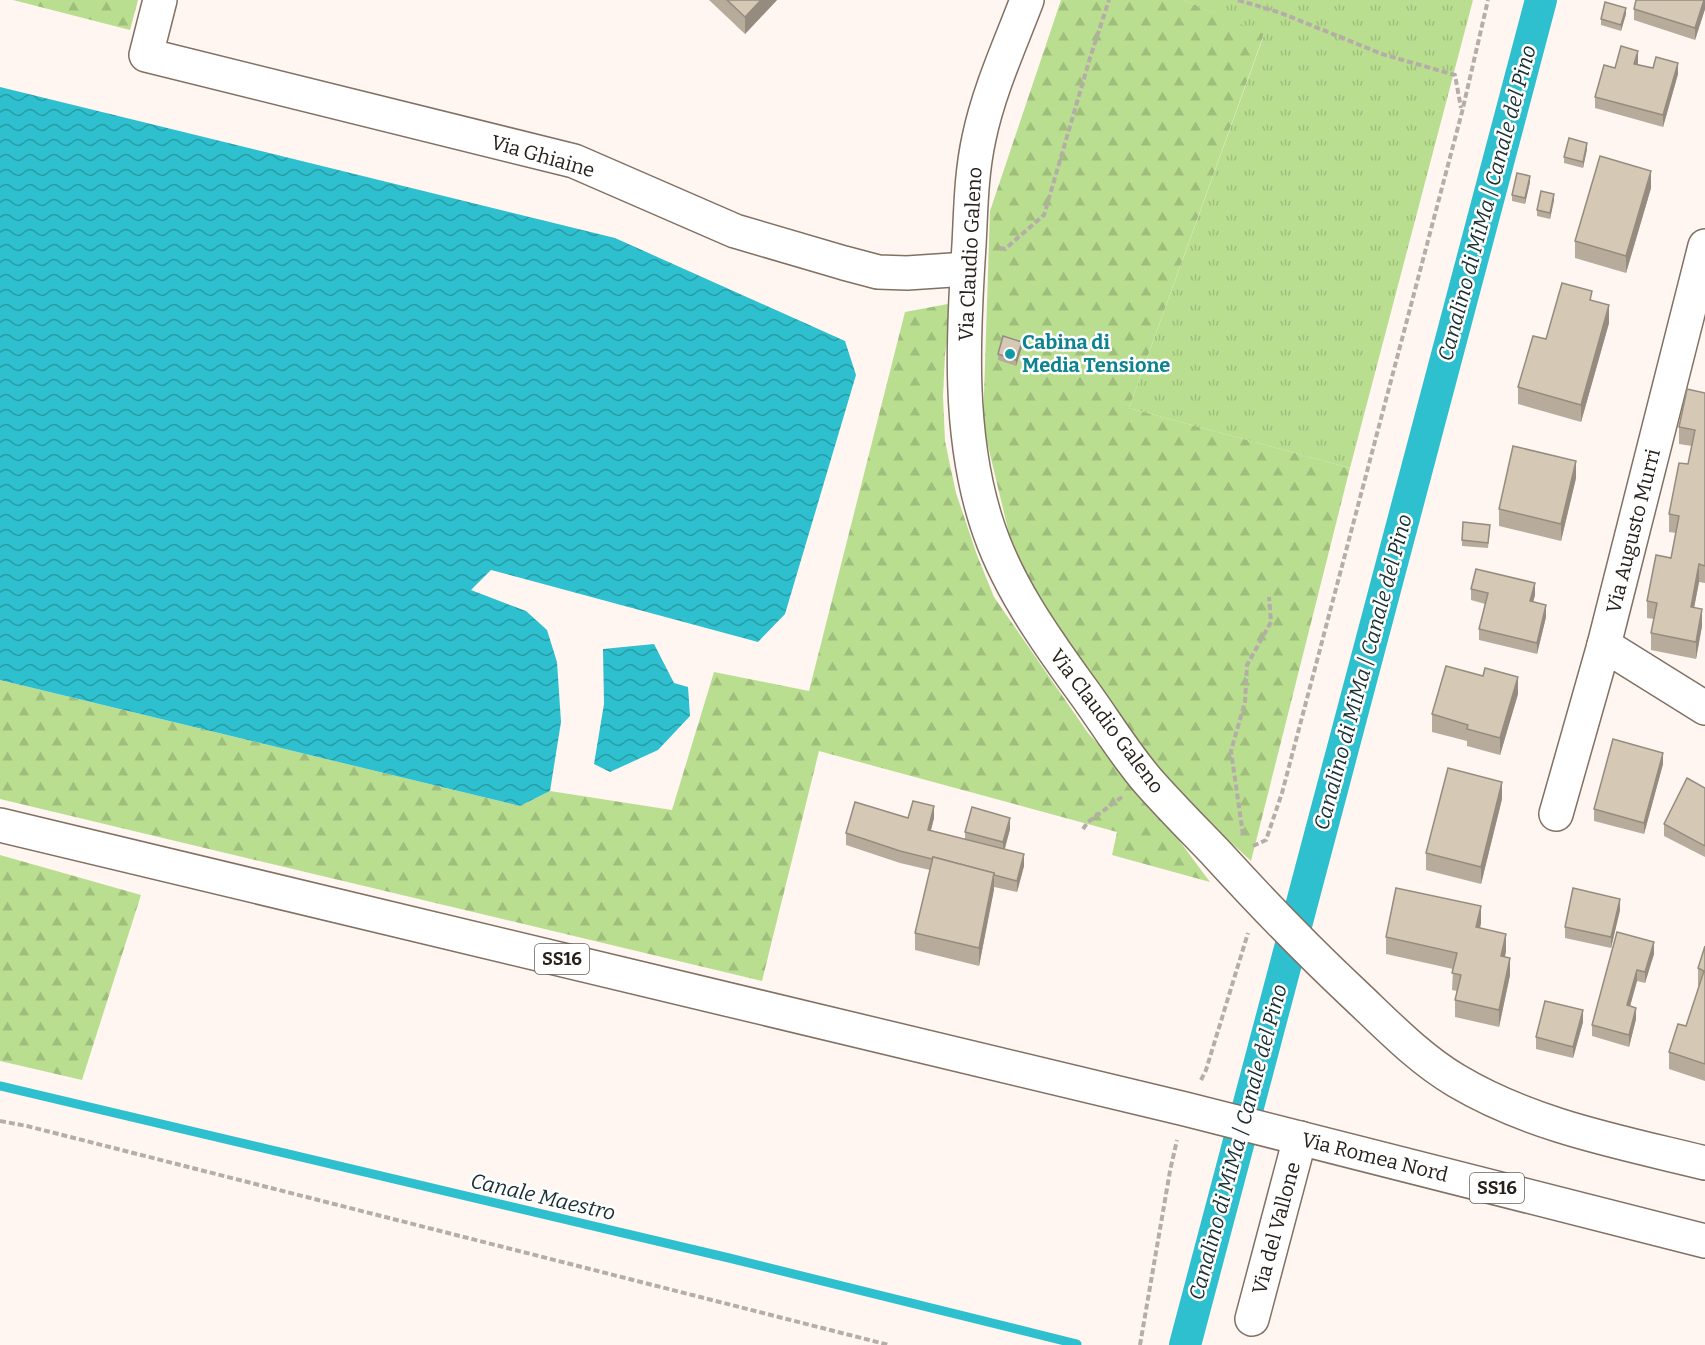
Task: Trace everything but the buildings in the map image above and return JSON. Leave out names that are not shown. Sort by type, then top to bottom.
[{"type":"street","name":"Via Ghiaine","points":[[160,0],[146,55],[574,161],[735,231],[878,272],[907,273],[968,255]]},
{"type":"street","name":"Via Claudio Galeno","points":[[1027,0],[993,87],[971,179],[965,351],[967,421],[976,485],[986,523],[1006,570],[1037,626],[1145,777],[1234,856],[1261,902],[1318,961],[1413,1048],[1454,1079],[1503,1106],[1542,1121],[1705,1163]]},
{"type":"street","name":"Via Augusto Murri","points":[[1556,814],[1696,320],[1705,246]]},
{"type":"street","points":[[1604,645],[1705,708]]},
{"type":"street","name":"SS16","points":[[0,825],[1294,1137]]},
{"type":"street","name":"Via Romea Nord","points":[[1294,1137],[1705,1241]]},
{"type":"street","name":"Via del Vallone","points":[[1252,1319],[1294,1137]]},
{"type":"path","points":[[968,255],[1005,249],[1044,215],[1109,0]]},
{"type":"path","points":[[1238,0],[1281,13],[1382,54],[1455,75],[1462,112]]},
{"type":"path","points":[[1269,597],[1271,622],[1247,665],[1245,702],[1231,751],[1234,856],[1266,840],[1282,793],[1462,112],[1488,0]]},
{"type":"path","points":[[1083,829],[1104,809]]},
{"type":"path","points":[[1140,1345],[1170,1171],[1185,1109],[1206,1070],[1239,958],[1261,902]]},
{"type":"path","points":[[0,1121],[889,1345]]},
{"type":"green space","points":[[13,0],[138,0],[130,30]]},
{"type":"green space","points":[[1061,0],[1183,0],[1264,34],[1129,408],[1350,468],[1251,861],[1143,761],[1079,666],[1040,600],[1011,542],[983,425],[990,211]]},
{"type":"green space","points":[[1183,0],[1473,0],[1350,468],[1129,408],[1264,35]]},
{"type":"green space","points":[[953,303],[945,354],[943,396],[945,441],[956,493],[994,597],[1088,733],[1146,796],[1210,882],[1112,855],[1117,832],[819,751],[762,981],[0,799],[0,680],[520,806],[550,791],[672,810],[714,672],[809,691],[905,312]]},
{"type":"green space","points":[[0,855],[141,895],[82,1080],[0,1061]]},
{"type":"water","points":[[0,87],[615,238],[845,341],[856,375],[785,614],[758,642],[491,570],[471,590],[526,611],[547,630],[557,662],[561,722],[550,791],[520,806],[0,680]]},
{"type":"water","points":[[654,644],[674,683],[688,687],[690,716],[658,750],[610,772],[594,764],[604,704],[603,649]]},
{"type":"waterway","name":"Canalino di MiMa | Canale del Pino","points":[[1185,1345],[1541,0]]},
{"type":"waterway","name":"Canale Maestro","points":[[0,1086],[729,1258],[1077,1344]]},
{"type":"place","name":"Cabina di Media Tensione","points":[[1010,354]]}]
